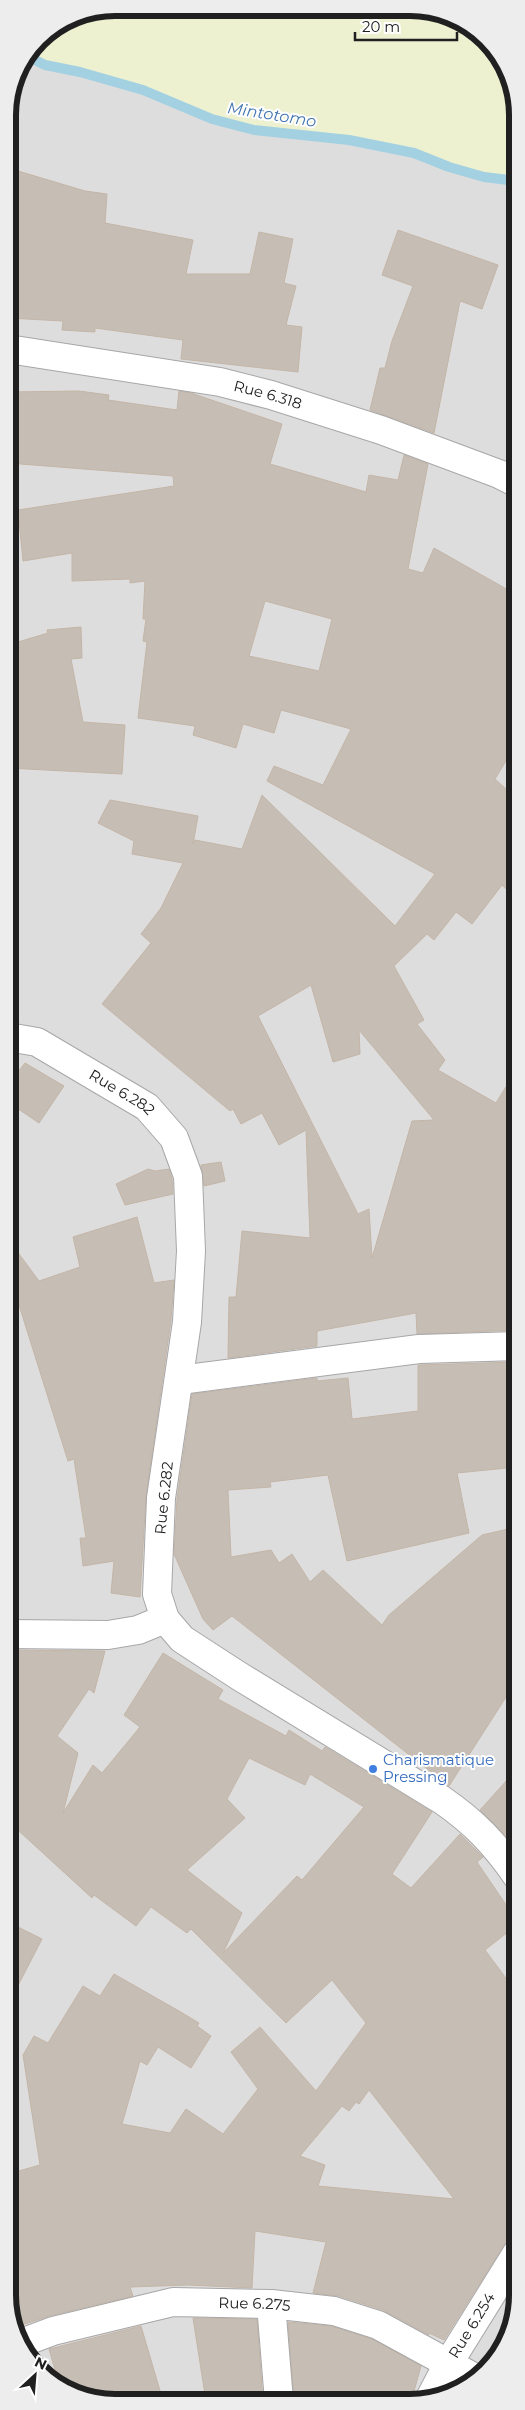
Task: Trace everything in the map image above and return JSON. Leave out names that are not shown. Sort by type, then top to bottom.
[{"type":"street","name":"Rue 6.318","points":[[16,350],[220,382],[271,395],[381,430],[509,479]]},
{"type":"street","name":"Rue 6.282","points":[[16,1038],[37,1042],[146,1107],[174,1138],[188,1176],[191,1251],[187,1322],[180,1380],[161,1498],[157,1594],[165,1619],[182,1639],[442,1800],[472,1821],[509,1864]]},
{"type":"street","points":[[180,1380],[419,1349],[509,1346]]},
{"type":"street","points":[[16,1634],[108,1635],[138,1630],[165,1619]]},
{"type":"street","name":"Rue 6.254","points":[[434,2390],[448,2364],[509,2266]]},
{"type":"street","name":"Rue 6.275","points":[[27,2341],[53,2331],[173,2302],[271,2304],[334,2312],[378,2325],[468,2374]]},
{"type":"street","points":[[271,2304],[278,2394]]},
{"type":"shaded area","points":[[34,59],[45,65],[80,72],[143,90],[212,119],[254,130],[349,140],[414,153],[449,167],[484,177],[509,180],[509,2302],[504,2327],[492,2350],[465,2377],[442,2389],[410,2394],[108,2394],[83,2389],[60,2377],[60,2350],[33,2350],[21,2327],[16,2295],[16,108],[24,77]]},
{"type":"green space","points":[[108,16],[417,16],[429,18],[460,29],[484,50],[499,71],[508,102],[509,180],[484,177],[449,167],[414,153],[349,140],[254,130],[212,119],[143,90],[80,72],[45,65],[34,59],[45,45],[60,33],[71,26]]},
{"type":"building","points":[[16,170],[85,191],[107,194],[105,223],[193,240],[186,274],[250,274],[259,232],[293,239],[284,283],[296,286],[286,325],[302,327],[298,372],[181,359],[183,340],[95,328],[95,332],[62,330],[63,321],[16,318]]},
{"type":"building","points":[[398,230],[498,265],[482,309],[460,301],[434,433],[370,410],[380,368],[385,368],[392,341],[413,286],[382,275]]},
{"type":"building","points":[[79,391],[109,395],[108,400],[177,410],[179,391],[191,393],[282,424],[270,464],[366,492],[369,475],[398,480],[404,455],[428,464],[408,569],[423,573],[434,548],[509,590],[509,756],[495,779],[509,792],[509,892],[502,885],[472,924],[456,912],[434,940],[427,934],[394,966],[424,1020],[417,1024],[445,1060],[438,1070],[496,1103],[509,1082],[509,1330],[417,1334],[416,1313],[317,1331],[317,1346],[228,1358],[229,1297],[236,1297],[242,1231],[310,1238],[306,1130],[279,1145],[262,1113],[241,1124],[233,1109],[230,1111],[102,1004],[151,943],[141,934],[161,908],[183,863],[132,854],[134,841],[98,823],[110,800],[198,816],[193,844],[195,840],[242,849],[262,795],[395,926],[435,874],[267,781],[274,766],[323,785],[351,729],[281,710],[274,733],[243,724],[236,748],[193,735],[195,726],[138,718],[147,642],[143,641],[146,619],[143,619],[145,581],[130,583],[130,579],[72,581],[72,553],[23,561],[18,510],[174,486],[173,476],[16,464],[16,392]],"holes":[[[265,601],[332,619],[319,671],[249,656]],[[311,985],[333,1062],[360,1054],[359,1030],[434,1120],[412,1121],[372,1258],[369,1209],[358,1214],[258,1016]]]},
{"type":"building","points":[[81,627],[82,658],[71,659],[83,722],[125,725],[122,774],[16,768],[16,643],[48,633],[47,630]]},
{"type":"building","points":[[25,1063],[64,1086],[39,1123],[16,1107],[16,1075]]},
{"type":"building","points":[[221,1162],[225,1181],[204,1186],[201,1165]]},
{"type":"building","points":[[148,1169],[155,1171],[169,1169],[173,1194],[125,1205],[116,1184]]},
{"type":"building","points":[[137,1217],[154,1283],[174,1280],[171,1320],[146,1496],[140,1597],[111,1593],[114,1561],[83,1566],[80,1538],[86,1538],[74,1459],[68,1461],[16,1295],[16,1250],[39,1281],[80,1267],[73,1237]]},
{"type":"building","points":[[509,1362],[509,1468],[457,1473],[469,1533],[347,1561],[328,1475],[270,1482],[271,1487],[228,1490],[231,1557],[271,1550],[279,1563],[292,1554],[310,1582],[323,1570],[382,1625],[389,1615],[482,1535],[509,1529],[509,1692],[449,1786],[232,1616],[213,1630],[203,1619],[174,1554],[177,1499],[192,1394],[317,1378],[317,1381],[348,1378],[352,1419],[418,1411],[418,1365]]},
{"type":"building","points":[[16,1650],[105,1651],[94,1693],[89,1689],[57,1736],[78,1753],[63,1813],[93,1765],[102,1773],[140,1727],[124,1715],[163,1653],[223,1690],[218,1699],[286,1736],[289,1730],[322,1751],[325,1747],[432,1812],[392,1874],[411,1888],[460,1834],[483,1857],[477,1862],[509,1909],[509,1931],[485,1950],[509,1982],[509,2240],[444,2340],[429,2333],[429,2335],[383,2310],[339,2296],[313,2293],[326,2242],[255,2231],[252,2288],[188,2285],[130,2287],[133,2296],[49,2316],[21,2325],[16,2295],[16,2172],[40,2165],[23,2055],[34,2036],[48,2043],[83,1986],[100,1996],[114,1974],[199,2023],[197,2026],[211,2036],[191,2068],[158,2047],[147,2065],[140,2061],[122,2124],[170,2133],[186,2109],[223,2134],[258,2089],[231,2052],[260,2027],[316,2091],[366,2023],[332,1980],[286,2023],[191,1929],[187,1933],[151,1907],[136,1926],[94,1895],[92,1898],[16,1828]],"holes":[[[249,1758],[305,1785],[310,1774],[364,1807],[302,1880],[297,1876],[223,1953],[242,1913],[187,1870],[245,1818],[227,1799]],[[369,2090],[454,2199],[318,2186],[325,2165],[300,2156],[342,2106],[349,2111],[356,2102],[359,2104]]]},
{"type":"building","points":[[509,1778],[509,1834],[506,1836],[480,1810]]},
{"type":"building","points":[[16,1926],[42,1939],[16,1989]]},
{"type":"building","points":[[193,2318],[257,2319],[262,2394],[205,2394]]},
{"type":"building","points":[[288,2322],[331,2326],[372,2339],[421,2366],[413,2394],[293,2394]]},
{"type":"building","points":[[141,2326],[161,2394],[108,2394],[83,2389],[60,2377],[60,2350],[49,2350]]},
{"type":"waterway","name":"Mintotomo","points":[[34,59],[45,65],[80,72],[143,90],[212,119],[254,130],[349,140],[414,153],[449,167],[484,177],[509,180]]},
{"type":"place","name":"Charismatique Pressing","points":[[373,1769]]}]
